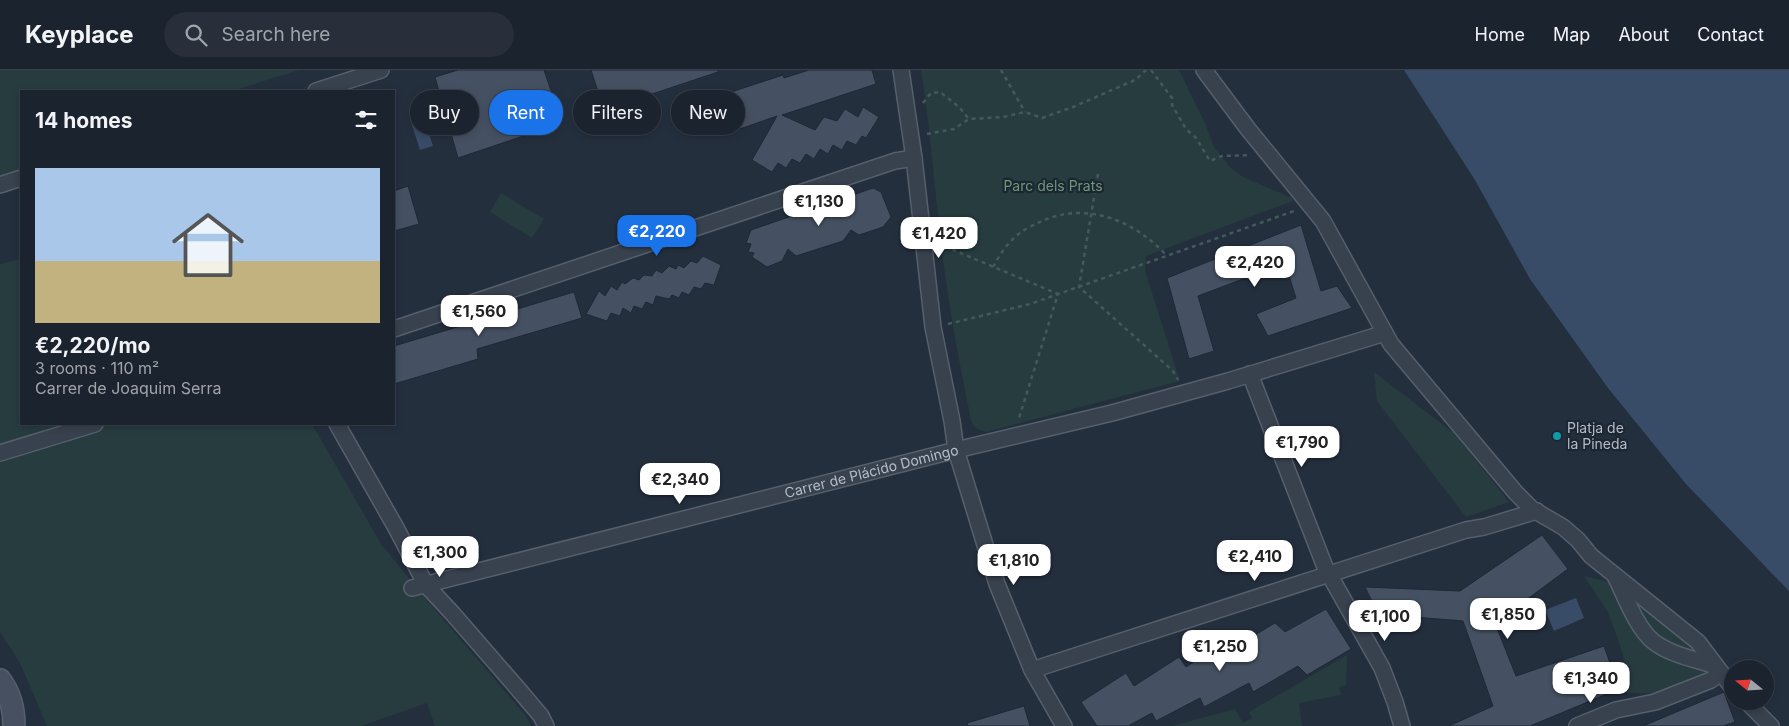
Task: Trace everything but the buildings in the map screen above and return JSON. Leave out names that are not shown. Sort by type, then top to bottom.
[{"type":"street","points":[[319,90],[381,70]]},
{"type":"street","points":[[901,70],[914,158],[932,318],[956,450],[997,584],[1032,670],[1064,726]]},
{"type":"street","points":[[1204,70],[1268,154],[1323,221],[1391,344],[1516,493],[1537,511],[1563,527],[1578,540],[1591,556],[1698,642],[1724,677]]},
{"type":"street","points":[[395,329],[895,161],[914,158]]},
{"type":"street","points":[[0,185],[20,178]]},
{"type":"street","name":"Carrer de Plácido Domingo","points":[[419,586],[956,450],[1112,413],[1250,374],[1384,333]]},
{"type":"street","points":[[1250,374],[1328,574],[1382,668],[1402,726]]},
{"type":"street","points":[[0,453],[92,425]]},
{"type":"street","points":[[338,425],[395,526],[419,586],[453,614],[541,716],[546,726]]},
{"type":"street","points":[[1032,670],[1466,530],[1484,527],[1537,511]]},
{"type":"street","points":[[1613,572],[1642,628],[1653,641],[1676,654],[1718,669]]},
{"type":"street","points":[[1577,726],[1616,710],[1655,702],[1710,680],[1718,669]]},
{"type":"street","points":[[0,680],[11,701],[14,726]]},
{"type":"street","points":[[1755,710],[1771,726]]},
{"type":"path","points":[[1000,70],[1025,112]]},
{"type":"path","points":[[927,134],[954,129],[970,119],[1003,117],[1025,112],[1042,118],[1135,80],[1146,70]]},
{"type":"path","points":[[1151,70],[1172,98],[1172,105],[1186,129],[1196,138],[1210,161],[1222,156],[1268,154]]},
{"type":"path","points":[[923,103],[931,93],[940,92],[959,107],[970,119]]},
{"type":"path","points":[[1079,287],[1098,174]]},
{"type":"path","points":[[948,324],[1030,304],[1310,205]]},
{"type":"path","points":[[992,267],[1004,249],[1016,236],[1051,217],[1068,213],[1105,216],[1130,226],[1158,246],[1167,256]]},
{"type":"path","points":[[937,245],[944,246],[1058,294]]},
{"type":"path","points":[[1079,287],[1173,371],[1180,384]]},
{"type":"path","points":[[1022,425],[1020,418],[1058,294]]},
{"type":"green space","points":[[0,70],[299,70],[235,90],[20,90],[20,172],[0,179]]},
{"type":"green space","name":"Parc dels Prats","points":[[921,70],[1179,70],[1205,123],[1214,147],[1230,167],[1243,177],[1292,198],[1293,201],[1146,256],[1145,271],[1180,381],[986,432],[975,428],[971,420],[949,299]]},
{"type":"green space","points":[[501,193],[544,219],[532,238],[490,212]]},
{"type":"green space","points":[[20,259],[20,425],[313,425],[381,544],[526,716],[531,726],[435,726],[427,703],[361,726],[47,726],[20,663],[0,632],[0,264]]},
{"type":"green space","points":[[1374,372],[1455,434],[1509,502],[1466,517],[1377,401]]},
{"type":"green space","points":[[1584,576],[1618,584],[1684,635],[1710,674],[1664,693],[1627,693],[1623,654],[1608,612]]},
{"type":"green space","points":[[1347,655],[1346,685],[1339,687],[1341,695],[1299,703],[1302,726],[1172,726],[1235,709],[1243,723],[1252,718],[1249,712]]},
{"type":"water","points":[[1404,70],[1789,70],[1789,591],[1686,484],[1608,388],[1530,279],[1475,180]]},
{"type":"water","points":[[415,135],[430,135],[433,146],[420,150]]},
{"type":"water","points":[[1576,598],[1584,618],[1554,631],[1545,610]]},
{"type":"place","name":"Platja de la Pineda","points":[[1557,436]]}]
